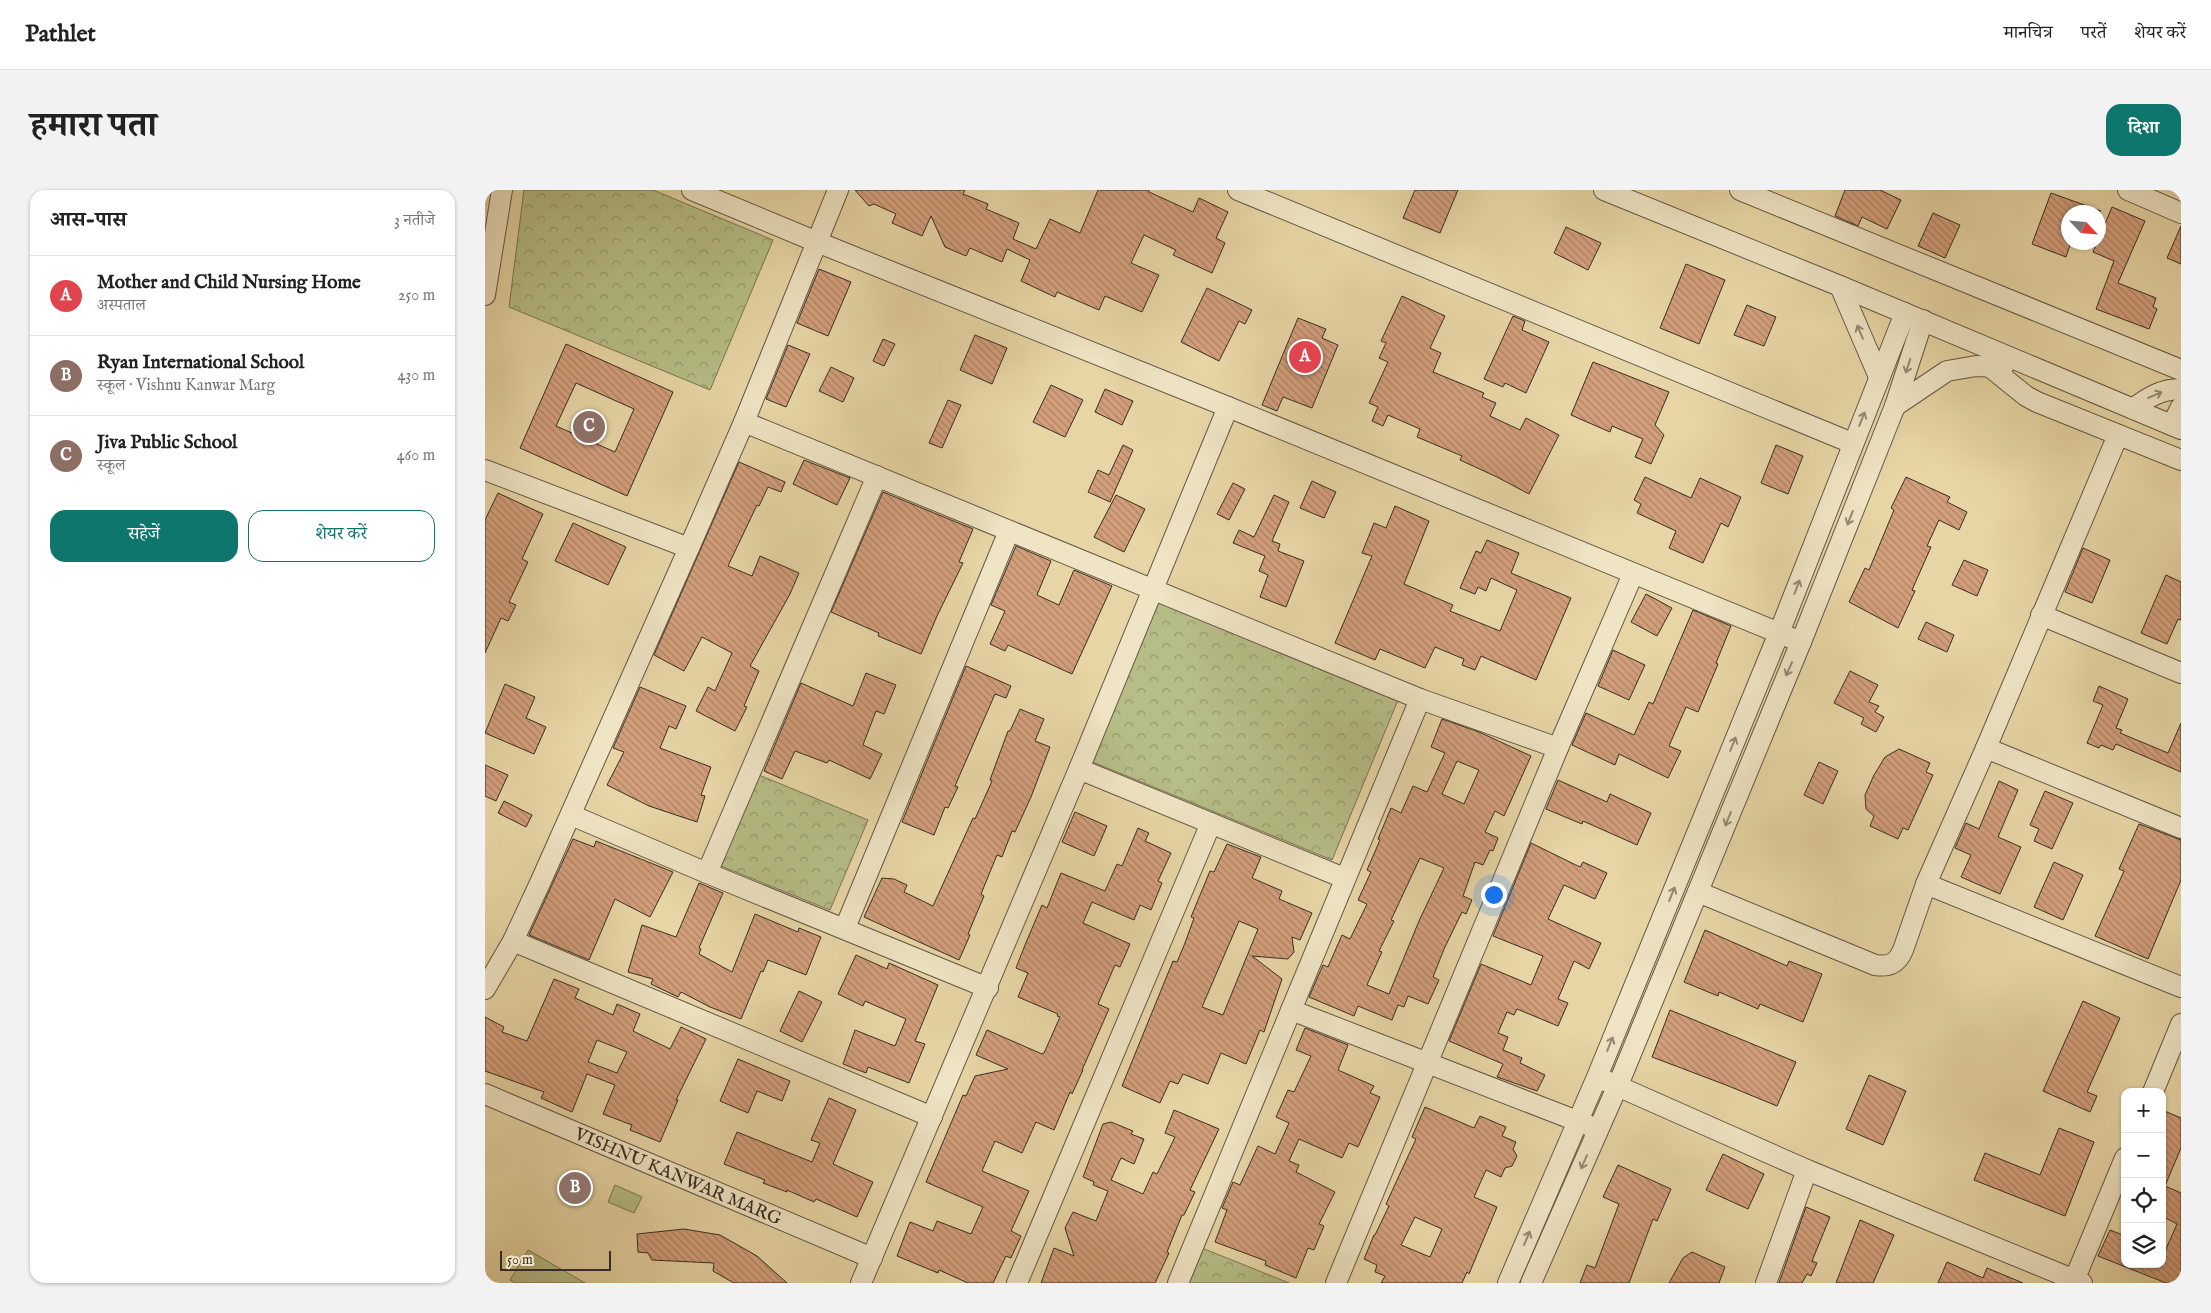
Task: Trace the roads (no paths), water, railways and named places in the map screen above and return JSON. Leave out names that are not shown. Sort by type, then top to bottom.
[{"type":"street","points":[[485,295],[491,233],[502,190]]},
{"type":"street","points":[[692,190],[1801,642]]},
{"type":"street","points":[[485,989],[513,941],[689,548],[744,422],[838,190]]},
{"type":"street","points":[[1238,190],[1852,444]]},
{"type":"street","points":[[1604,190],[1914,316],[2177,427],[2181,407]]},
{"type":"street","points":[[1739,190],[2181,370]]},
{"type":"street","points":[[2128,190],[2181,213]]},
{"type":"street","points":[[1840,286],[1879,377]]},
{"type":"street","points":[[1508,1283],[1597,1077],[1779,632],[1879,377],[1914,316]]},
{"type":"street","points":[[1531,1283],[1618,1085],[1801,642],[1895,406],[1914,316]]},
{"type":"street","points":[[1895,406],[1947,371],[1966,367],[2035,367]]},
{"type":"street","points":[[1990,367],[2032,399],[2181,460]]},
{"type":"street","points":[[2133,409],[2150,396],[2170,389],[2181,389]]},
{"type":"street","points":[[861,1283],[988,988],[1228,407]]},
{"type":"street","points":[[744,422],[1420,699],[1558,748]]},
{"type":"street","points":[[1698,892],[1875,965],[1891,965],[1901,955],[1926,884],[2119,435]]},
{"type":"street","points":[[485,470],[689,548]]},
{"type":"street","points":[[707,873],[877,476]]},
{"type":"street","points":[[845,928],[1009,531]]},
{"type":"street","points":[[1337,1283],[1558,748],[1633,574]]},
{"type":"street","points":[[2041,615],[2181,673]]},
{"type":"street","points":[[1178,1283],[1344,878],[1420,699]]},
{"type":"street","points":[[1986,748],[2181,828]]},
{"type":"street","points":[[1079,769],[1344,878]]},
{"type":"street","points":[[571,815],[988,988]]},
{"type":"street","points":[[1017,1283],[1211,823]]},
{"type":"street","points":[[1926,884],[2181,988]]},
{"type":"street","points":[[513,941],[932,1116]]},
{"type":"street","points":[[1291,1010],[1599,1129]]},
{"type":"street","points":[[2155,1088],[2181,1024]]},
{"type":"street","points":[[1597,1077],[1807,1170],[2076,1282],[2121,1168]]},
{"type":"street","name":"VISHNU KANWAR MARG","points":[[485,1094],[871,1258]]},
{"type":"street","points":[[1766,1283],[1807,1170]]},
{"type":"place","name":"Mother and Child Nursing Home","points":[[1305,357]]},
{"type":"place","name":"Jiva Public School","points":[[589,427]]},
{"type":"place","name":"Ryan International School","points":[[575,1188]]}]
